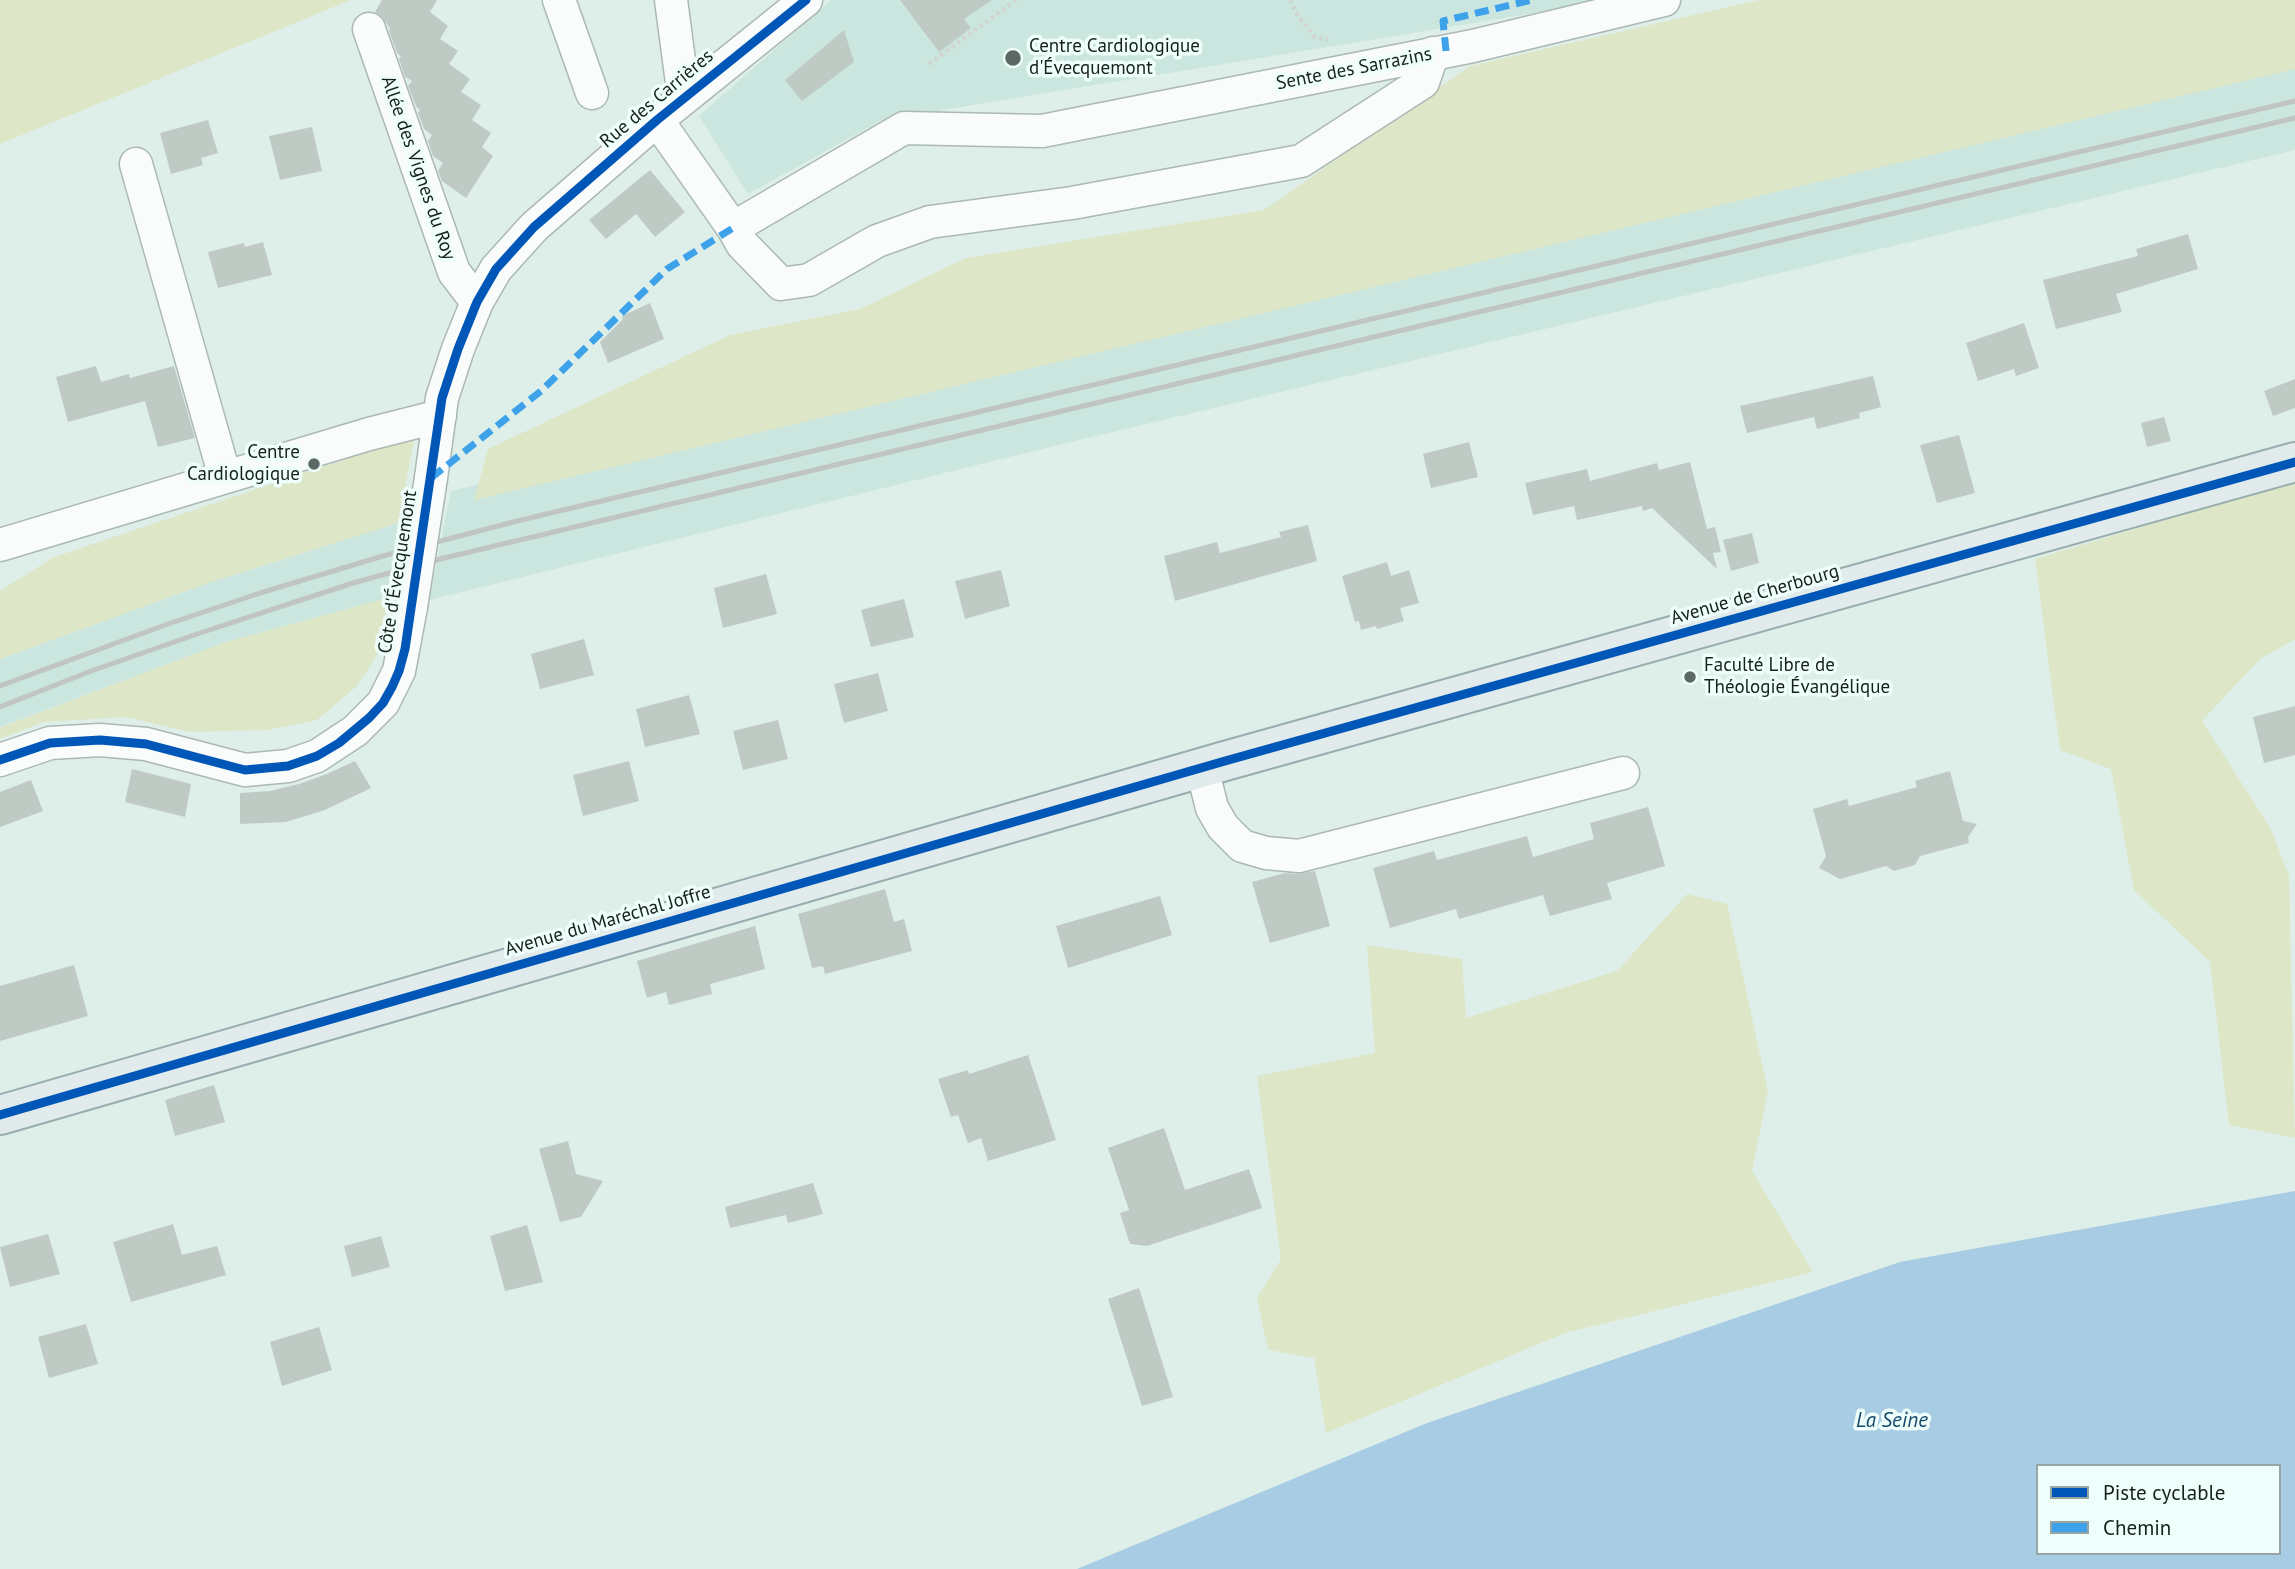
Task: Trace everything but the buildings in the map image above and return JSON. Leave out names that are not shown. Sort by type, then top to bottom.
[{"type":"main road","name":"Avenue de Cherbourg","points":[[1214,765],[2295,462]]},
{"type":"main road","name":"Avenue du Maréchal Joffre","points":[[0,1115],[1214,765]]},
{"type":"street","points":[[559,0],[592,93]]},
{"type":"street","points":[[671,0],[684,98]]},
{"type":"street","name":"Rue des Carrières","points":[[534,227],[657,120],[806,0]]},
{"type":"street","name":"Sente des Sarrazins","points":[[733,228],[904,128],[1042,131],[1473,46],[1664,0]]},
{"type":"street","name":"Allée des Vignes du Roy","points":[[369,29],[454,272],[477,302]]},
{"type":"street","points":[[657,120],[742,244],[781,284],[809,280],[877,241],[930,222],[1072,203],[1301,161],[1423,82],[1433,53]]},
{"type":"street","points":[[136,164],[225,477]]},
{"type":"street","name":"Côte d'Évecquemont","points":[[0,760],[50,743],[100,740],[146,744],[246,770],[288,766],[317,756],[355,731],[383,703],[399,671],[442,398],[458,349],[477,302],[496,269],[534,227]]},
{"type":"street","points":[[0,545],[369,434],[440,416]]},
{"type":"street","points":[[1214,765],[1212,808],[1223,827],[1242,846],[1266,853],[1299,856],[1623,773]]},
{"type":"path","points":[[929,64],[1016,0]]},
{"type":"path","points":[[1290,0],[1298,16],[1315,37],[1333,42]]},
{"type":"shaded area","points":[[0,0],[351,0],[0,144]]},
{"type":"shaded area","name":"Centre Cardiologique d'Évecquemont","points":[[831,0],[1614,0],[882,120],[748,194],[699,116]]},
{"type":"shaded area","points":[[1759,0],[2295,0],[2295,69],[474,500],[488,449],[730,335],[860,309],[966,258],[1264,210],[1470,66]]},
{"type":"shaded area","points":[[2295,39],[2295,150],[1054,446],[429,600],[451,491],[1009,357]]},
{"type":"shaded area","points":[[415,436],[398,523],[211,582],[0,659],[0,591],[54,557]]},
{"type":"shaded area","points":[[2295,481],[2295,639],[2260,659],[2202,721],[2271,829],[2289,876],[2295,1138],[2229,1125],[2210,962],[2134,890],[2111,769],[2060,750],[2035,559]]},
{"type":"shaded area","points":[[398,523],[388,598],[226,642],[0,727],[0,659],[211,582]]},
{"type":"shaded area","points":[[388,598],[377,655],[357,686],[317,720],[268,730],[190,732],[126,717],[44,722],[0,739],[0,728],[4,726],[226,642]]},
{"type":"shaded area","points":[[1687,894],[1727,904],[1768,1091],[1752,1171],[1813,1272],[1565,1333],[1326,1433],[1314,1358],[1268,1350],[1257,1298],[1281,1259],[1257,1076],[1375,1053],[1367,945],[1462,959],[1466,1018],[1617,971]]},
{"type":"water","name":"La Seine","points":[[2295,1191],[2295,1569],[1077,1569],[1427,1423],[1900,1262]]},
{"type":"railway","points":[[0,686],[260,593],[383,556],[521,520],[2295,101]]},
{"type":"railway","points":[[0,707],[91,671],[200,633],[353,583],[440,559],[2295,118]]},
{"type":"marked path","points":[[1446,51],[1443,21],[1532,0]]},
{"type":"marked path","points":[[431,478],[541,391],[667,269],[733,228]]},
{"type":"cycle path","points":[[0,760],[50,743],[100,740],[146,744],[245,770],[288,766],[317,756],[339,743],[369,718],[383,703],[392,687],[405,649],[442,398],[477,302],[496,269],[534,227],[657,120],[806,0]]},
{"type":"cycle path","points":[[0,1115],[1225,761],[2295,462]]},
{"type":"place","name":"Centre Cardiologique d'Évecquemont","points":[[1013,58]]},
{"type":"place","name":"Centre Cardiologique","points":[[314,464]]},
{"type":"place","name":"Faculté Libre de Théologie Évangélique","points":[[1690,677]]}]
